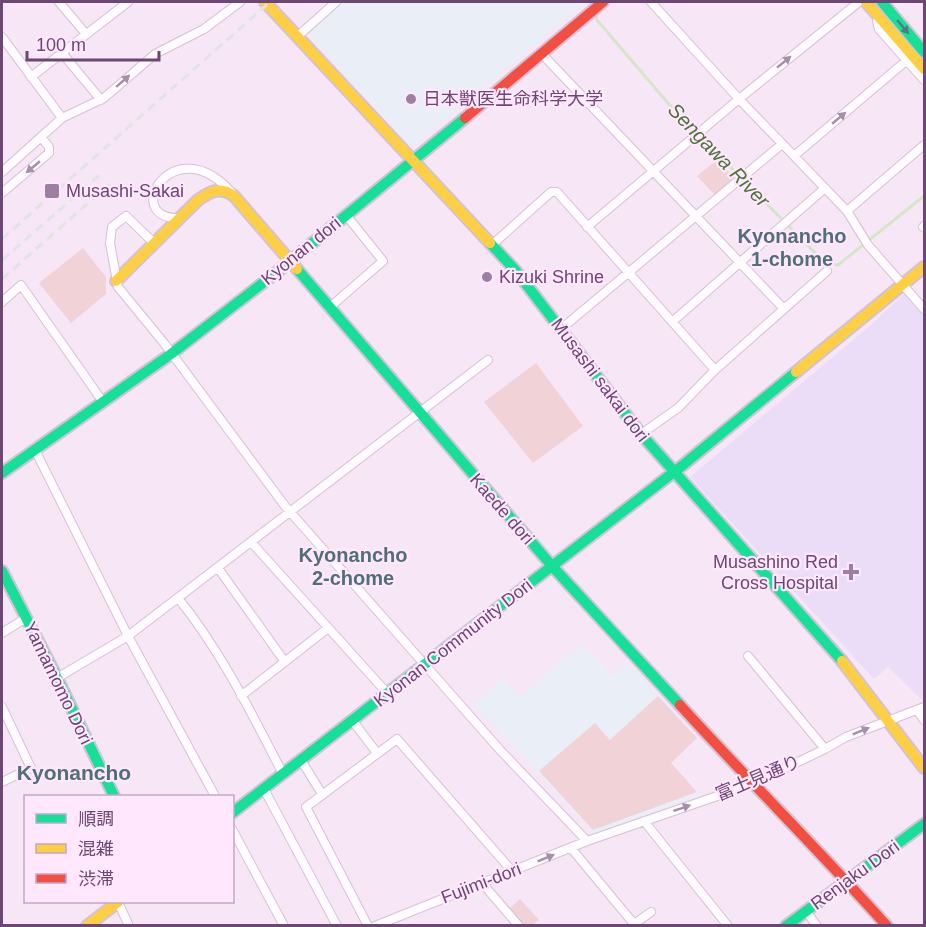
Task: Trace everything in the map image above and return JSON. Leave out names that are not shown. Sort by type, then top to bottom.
[{"type":"street","points":[[60,2],[86,34]]},
{"type":"street","points":[[31,77],[128,2]]},
{"type":"street","points":[[2,172],[62,118],[101,100],[155,54],[204,29],[240,2]]},
{"type":"street","name":"Musashi sakai dori","points":[[266,2],[492,245],[535,295],[641,434],[829,645],[924,768]]},
{"type":"street","points":[[298,36],[336,2]]},
{"type":"street","points":[[651,2],[739,99],[847,211],[868,245],[924,309]]},
{"type":"street","points":[[587,227],[859,2]]},
{"type":"street","points":[[866,2],[924,69]]},
{"type":"street","points":[[882,2],[924,51]]},
{"type":"street","name":"Kyonan dori","points":[[2,473],[171,354],[414,161],[596,7]]},
{"type":"street","points":[[880,17],[877,21],[879,29],[924,80]]},
{"type":"street","points":[[2,37],[62,118]]},
{"type":"street","points":[[62,53],[101,100]]},
{"type":"street","points":[[541,53],[784,309]]},
{"type":"street","points":[[794,156],[906,61]]},
{"type":"street","points":[[2,193],[49,153],[49,147],[41,137]]},
{"type":"street","points":[[561,329],[782,144]]},
{"type":"street","points":[[847,211],[924,145]]},
{"type":"street","points":[[179,218],[166,217],[155,206],[153,200],[155,187],[171,174],[186,169],[201,169],[222,182],[234,196]]},
{"type":"street","points":[[210,173],[212,191]]},
{"type":"street","points":[[672,322],[825,188]]},
{"type":"street","points":[[117,281],[128,265],[155,244],[179,218],[212,191],[224,190],[234,196]]},
{"type":"street","points":[[492,245],[551,192],[557,192],[715,370]]},
{"type":"street","name":"Kaede dori","points":[[234,196],[552,566],[752,784],[847,881],[887,926]]},
{"type":"street","points":[[329,308],[383,261],[346,215]]},
{"type":"street","points":[[155,244],[126,216],[111,227],[110,243],[118,286],[290,512],[500,750],[587,841]]},
{"type":"street","name":"Kyonan Community Dori","points":[[234,812],[674,472],[924,267]]},
{"type":"street","points":[[641,434],[678,408],[715,370],[827,271]]},
{"type":"street","points":[[2,302],[21,285],[104,402]]},
{"type":"street","points":[[57,678],[128,636],[488,360]]},
{"type":"street","points":[[35,450],[128,636],[214,795]]},
{"type":"street","points":[[251,542],[387,693]]},
{"type":"street","points":[[218,568],[285,662]]},
{"type":"street","name":"Yamamomo Dori","points":[[2,571],[114,795]]},
{"type":"street","points":[[178,598],[242,696],[283,774]]},
{"type":"street","points":[[2,633],[26,618]]},
{"type":"street","points":[[242,696],[328,628]]},
{"type":"street","points":[[748,656],[825,749]]},
{"type":"street","points":[[2,707],[31,768],[2,782]]},
{"type":"street","points":[[920,708],[924,720]]},
{"type":"street","name":"富士見通り","points":[[587,841],[752,784],[846,737],[920,708]]},
{"type":"street","points":[[352,720],[377,753]]},
{"type":"street","points":[[368,926],[306,807],[397,739],[512,871]]},
{"type":"street","points":[[301,760],[322,794]]},
{"type":"street","points":[[264,789],[337,926]]},
{"type":"street","points":[[644,821],[728,926]]},
{"type":"street","name":"Renjaku Dori","points":[[786,926],[924,824]]},
{"type":"street","points":[[234,833],[284,926]]},
{"type":"street","name":"Fujimi-dori","points":[[375,926],[587,841]]},
{"type":"street","points":[[571,848],[634,924],[651,912]]},
{"type":"street","points":[[482,883],[519,926]]},
{"type":"street","points":[[87,926],[117,903]]},
{"type":"street","points":[[118,903],[129,926]]},
{"type":"street","points":[[806,911],[817,926]]},
{"type":"shaded area","points":[[340,2],[586,2],[415,145],[408,144],[310,37],[310,29]]},
{"type":"shaded area","points":[[717,160],[736,179],[716,196],[697,176]]},
{"type":"shaded area","points":[[83,248],[106,277],[106,294],[71,323],[39,283]]},
{"type":"shaded area","name":"Musashino Red Cross Hospital","points":[[905,293],[924,316],[924,702],[888,667],[874,679],[690,477],[872,324]]},
{"type":"shaded area","points":[[536,363],[583,426],[533,463],[484,402]]},
{"type":"shaded area","points":[[582,643],[613,677],[628,663],[697,738],[671,763],[701,796],[594,833],[473,704],[503,678],[521,697]]},
{"type":"shaded area","points":[[658,696],[697,738],[671,763],[697,792],[593,830],[539,771],[595,723],[610,740]]},
{"type":"shaded area","points":[[520,899],[539,920],[532,925],[524,925],[509,909]]},
{"type":"waterway","name":"Sengawa River","points":[[591,2],[597,20],[673,109],[825,263],[838,265],[924,196]]},
{"type":"railway","points":[[2,239],[270,2]]},
{"type":"railway","points":[[2,260],[103,172]]},
{"type":"railway","points":[[2,279],[112,182]]},
{"type":"traffic: fast","points":[[882,2],[924,52]]},
{"type":"traffic: fast","points":[[2,473],[171,354],[277,272],[465,118]]},
{"type":"traffic: fast","points":[[490,243],[516,271],[641,434],[842,661]]},
{"type":"traffic: fast","points":[[297,269],[552,566],[680,705]]},
{"type":"traffic: fast","points":[[234,811],[683,465],[796,372]]},
{"type":"traffic: fast","points":[[2,571],[114,795]]},
{"type":"traffic: fast","points":[[786,926],[924,824]]},
{"type":"traffic: slow","points":[[265,2],[490,243]]},
{"type":"traffic: slow","points":[[866,2],[924,69]]},
{"type":"traffic: slow","points":[[116,281],[198,200],[211,192],[220,190],[234,196],[297,269]]},
{"type":"traffic: slow","points":[[796,372],[924,267]]},
{"type":"traffic: slow","points":[[842,661],[924,768]]},
{"type":"traffic: slow","points":[[87,926],[117,903]]},
{"type":"traffic: jam","points":[[465,118],[603,2]]},
{"type":"traffic: jam","points":[[680,705],[887,926]]},
{"type":"place","name":"日本獣医生命科学大学","points":[[411,99]]},
{"type":"place","name":"Musashi-Sakai","points":[[52,191]]},
{"type":"place","name":"Kizuki Shrine","points":[[487,277]]},
{"type":"place","name":"Musashino Red Cross Hospital","points":[[851,572]]},
{"type":"district","name":"Kyonancho 1-chome","points":[[792,248]]},
{"type":"district","name":"Kyonancho 2-chome","points":[[353,566]]},
{"type":"district","name":"Kyonancho","points":[[74,773]]}]
